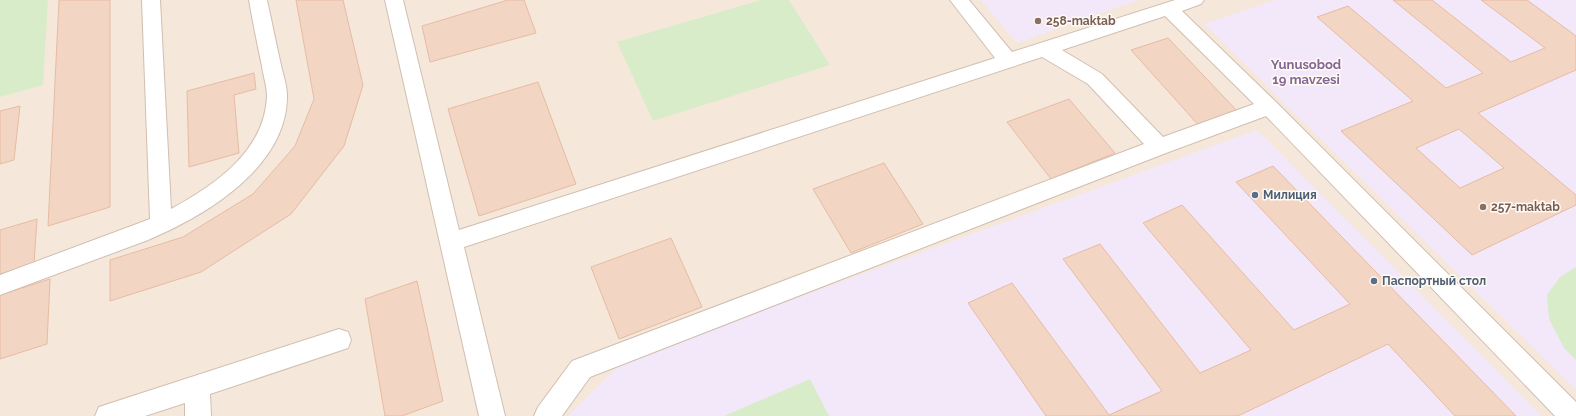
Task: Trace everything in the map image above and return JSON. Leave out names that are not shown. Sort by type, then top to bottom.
[{"type":"street","points":[[151,0],[161,225]]},
{"type":"street","points":[[0,285],[161,225],[212,196],[232,179],[262,145],[271,127],[276,110],[277,94],[258,0]]},
{"type":"street","points":[[394,0],[492,416]]},
{"type":"street","points":[[959,0],[1007,60]]},
{"type":"street","points":[[451,242],[1195,0]]},
{"type":"street","points":[[1169,9],[1269,107],[1572,416]]},
{"type":"street","points":[[1044,49],[1095,79],[1159,147]]},
{"type":"street","points":[[547,416],[582,369],[1159,147],[1269,107]]},
{"type":"street","points":[[108,416],[340,340]]},
{"type":"street","points":[[197,386],[198,416]]},
{"type":"shaded area","name":"Yunusobod 19 mavzesi","points":[[0,0],[1576,0],[1576,416],[0,416]]},
{"type":"shaded area","name":"258-maktab","points":[[981,0],[1138,0],[1017,43]]},
{"type":"shaded area","name":"257-maktab","points":[[1275,0],[1576,0],[1576,390],[1204,24]]},
{"type":"shaded area","points":[[1257,130],[1542,416],[568,416],[624,361]]},
{"type":"green space","points":[[0,0],[48,0],[43,85],[0,97]]},
{"type":"green space","points":[[761,0],[789,0],[830,65],[653,121],[617,42]]},
{"type":"green space","points":[[1576,267],[1576,360],[1564,348],[1549,319],[1547,295],[1560,277]]},
{"type":"green space","points":[[810,379],[829,416],[724,416]]},
{"type":"building","points":[[59,0],[110,0],[110,207],[48,226]]},
{"type":"building","points":[[296,0],[343,0],[363,85],[344,146],[291,214],[201,272],[110,301],[110,260],[183,237],[253,194],[295,146],[314,99]]},
{"type":"building","points":[[508,0],[524,0],[536,33],[430,62],[422,26]]},
{"type":"building","points":[[1393,0],[1432,0],[1511,62],[1545,48],[1481,0],[1527,0],[1576,36],[1576,70],[1478,113],[1576,195],[1576,205],[1472,255],[1341,131],[1413,101],[1317,17],[1348,6],[1446,88],[1483,73]],"holes":[[[1459,129],[1504,168],[1460,188],[1416,148]]]},
{"type":"building","points":[[1168,38],[1240,114],[1202,129],[1131,50]]},
{"type":"building","points":[[254,73],[256,89],[234,95],[239,153],[189,167],[187,91]]},
{"type":"building","points":[[538,82],[576,184],[479,216],[448,109]]},
{"type":"building","points":[[1069,99],[1115,153],[1051,179],[1007,122]]},
{"type":"building","points":[[20,106],[14,160],[0,164],[0,111]]},
{"type":"building","points":[[884,163],[923,224],[851,253],[813,189]]},
{"type":"building","points":[[1273,166],[1516,416],[1455,416],[1388,344],[1238,416],[1046,416],[968,303],[1012,283],[1109,415],[1162,391],[1063,259],[1100,244],[1200,373],[1251,350],[1143,223],[1182,205],[1294,330],[1350,304],[1236,182]]},
{"type":"building","points":[[37,219],[34,264],[0,274],[0,230]]},
{"type":"building","points":[[671,238],[702,307],[619,339],[591,267]]},
{"type":"building","points":[[50,279],[47,344],[0,359],[0,295]]},
{"type":"building","points":[[417,281],[443,401],[402,416],[385,416],[365,299]]},
{"type":"place","name":"258-maktab","points":[[1038,21]]},
{"type":"place","name":"Милиция","points":[[1255,195]]},
{"type":"place","name":"257-maktab","points":[[1483,207]]},
{"type":"place","name":"Паспортный стол","points":[[1374,281]]},
{"type":"district","name":"Yunusobod 19 mavzesi","points":[[1306,72]]}]
